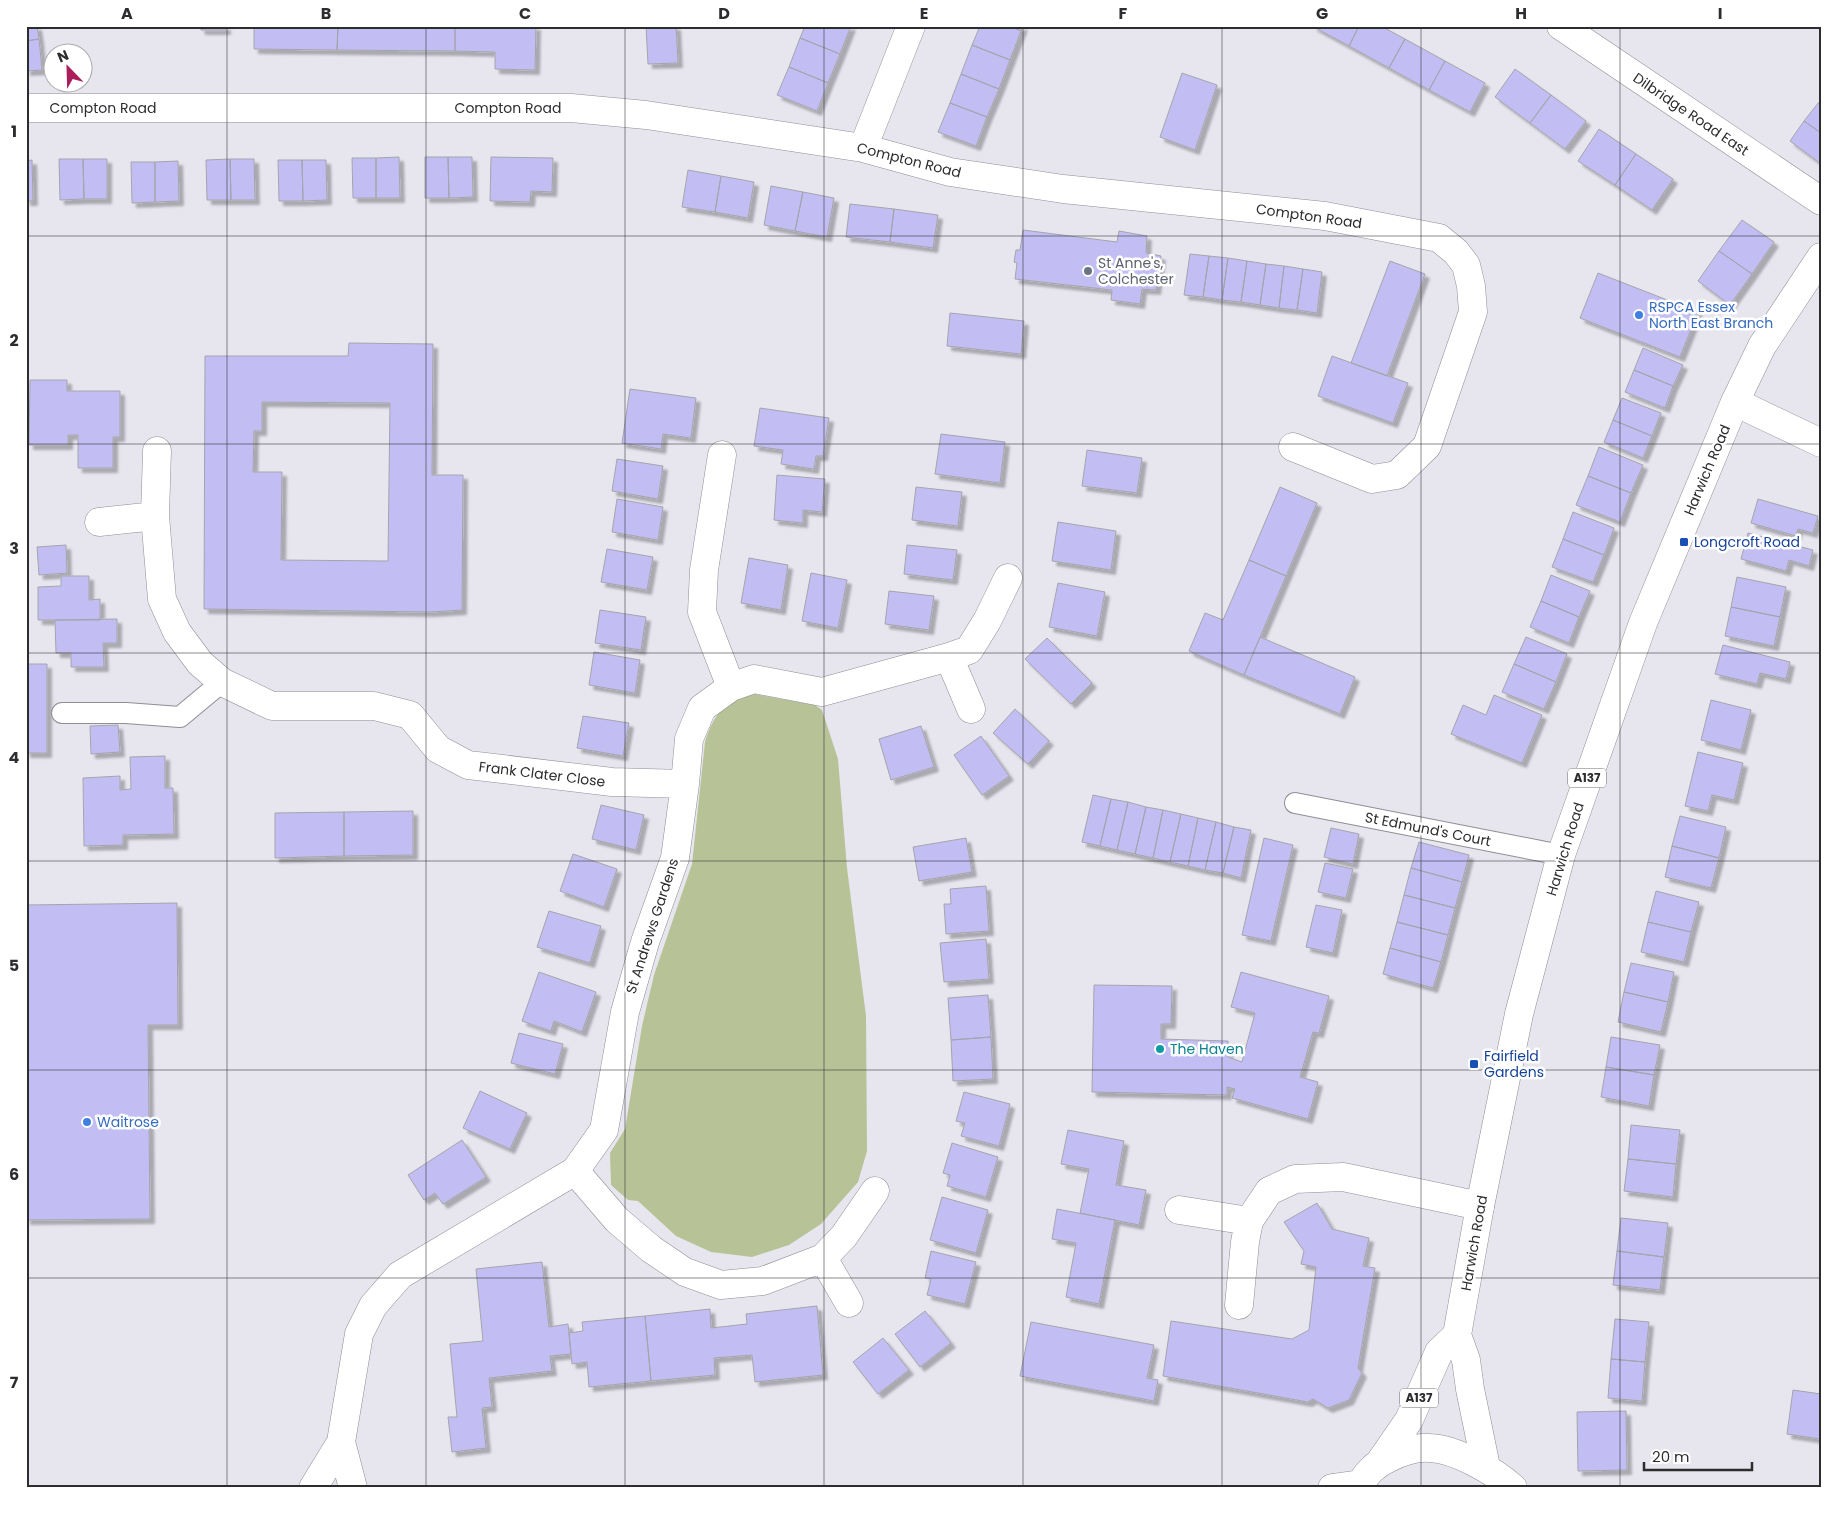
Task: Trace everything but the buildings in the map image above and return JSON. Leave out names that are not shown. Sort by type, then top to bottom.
[{"type":"street","points":[[863,148],[911,26]]},
{"type":"street","name":"Dilbridge Road East","points":[[1561,26],[1821,201]]},
{"type":"street","name":"Compton Road","points":[[26,108],[571,108],[646,115],[863,148],[950,172],[1063,189],[1326,216],[1439,238],[1456,252],[1466,265],[1471,286],[1473,312],[1427,446],[1397,475],[1372,479],[1293,447]]},
{"type":"street","name":"Harwich Road","points":[[1486,1467],[1466,1360],[1457,1335],[1518,1014],[1561,855],[1643,623],[1735,402],[1762,346],[1821,257]]},
{"type":"street","points":[[1735,402],[1821,443]]},
{"type":"street","name":"Frank Clater Close","points":[[157,451],[154,516],[162,599],[177,632],[200,663],[222,682],[272,706],[374,706],[410,715],[438,749],[468,765],[612,782],[686,784]]},
{"type":"street","points":[[722,456],[704,570],[702,612],[731,687]]},
{"type":"street","points":[[99,522],[154,516]]},
{"type":"street","name":"St Andrews Gardens","points":[[313,1488],[341,1442],[359,1334],[373,1306],[400,1275],[575,1171],[604,1130],[625,1012],[645,942],[675,858],[686,784],[689,739],[702,708],[731,687],[754,679],[822,692],[949,658],[970,650],[1008,578]]},
{"type":"street","points":[[949,658],[971,709]]},
{"type":"street","points":[[575,1171],[617,1220],[651,1249],[685,1272],[721,1285],[763,1281],[823,1258],[844,1236],[875,1192]]},
{"type":"street","points":[[1238,1305],[1249,1221],[1269,1191],[1295,1179],[1343,1177],[1480,1206]]},
{"type":"street","points":[[1179,1210],[1249,1221]]},
{"type":"street","points":[[823,1258],[849,1303]]},
{"type":"street","name":"A137","points":[[1380,1462],[1409,1420],[1439,1352],[1457,1335]]},
{"type":"street","name":"St Andrews Gardens","points":[[341,1442],[353,1488]]},
{"type":"street","points":[[1332,1488],[1361,1486],[1370,1472],[1380,1462],[1413,1449],[1430,1448],[1448,1451],[1486,1467],[1513,1488]]},
{"type":"lane","points":[[62,713],[126,713],[180,717],[222,682]]},
{"type":"lane","name":"St Edmund's Court","points":[[1295,803],[1561,855]]},
{"type":"green space","points":[[754,694],[815,705],[822,710],[838,759],[847,868],[866,1016],[867,1151],[858,1182],[821,1224],[789,1245],[752,1257],[711,1252],[676,1236],[638,1201],[628,1200],[611,1185],[610,1153],[625,1129],[642,1026],[654,975],[692,864],[705,742],[708,732],[717,716],[728,705]]},
{"type":"place","name":"St Anne's, Colchester","points":[[1088,271]]},
{"type":"place","name":"RSPCA Essex North East Branch","points":[[1639,315]]},
{"type":"place","name":"Longcroft Road","points":[[1684,542]]},
{"type":"place","name":"The Haven","points":[[1160,1049]]},
{"type":"place","name":"Fairfield Gardens","points":[[1474,1064]]},
{"type":"place","name":"Waitrose","points":[[87,1122]]}]
